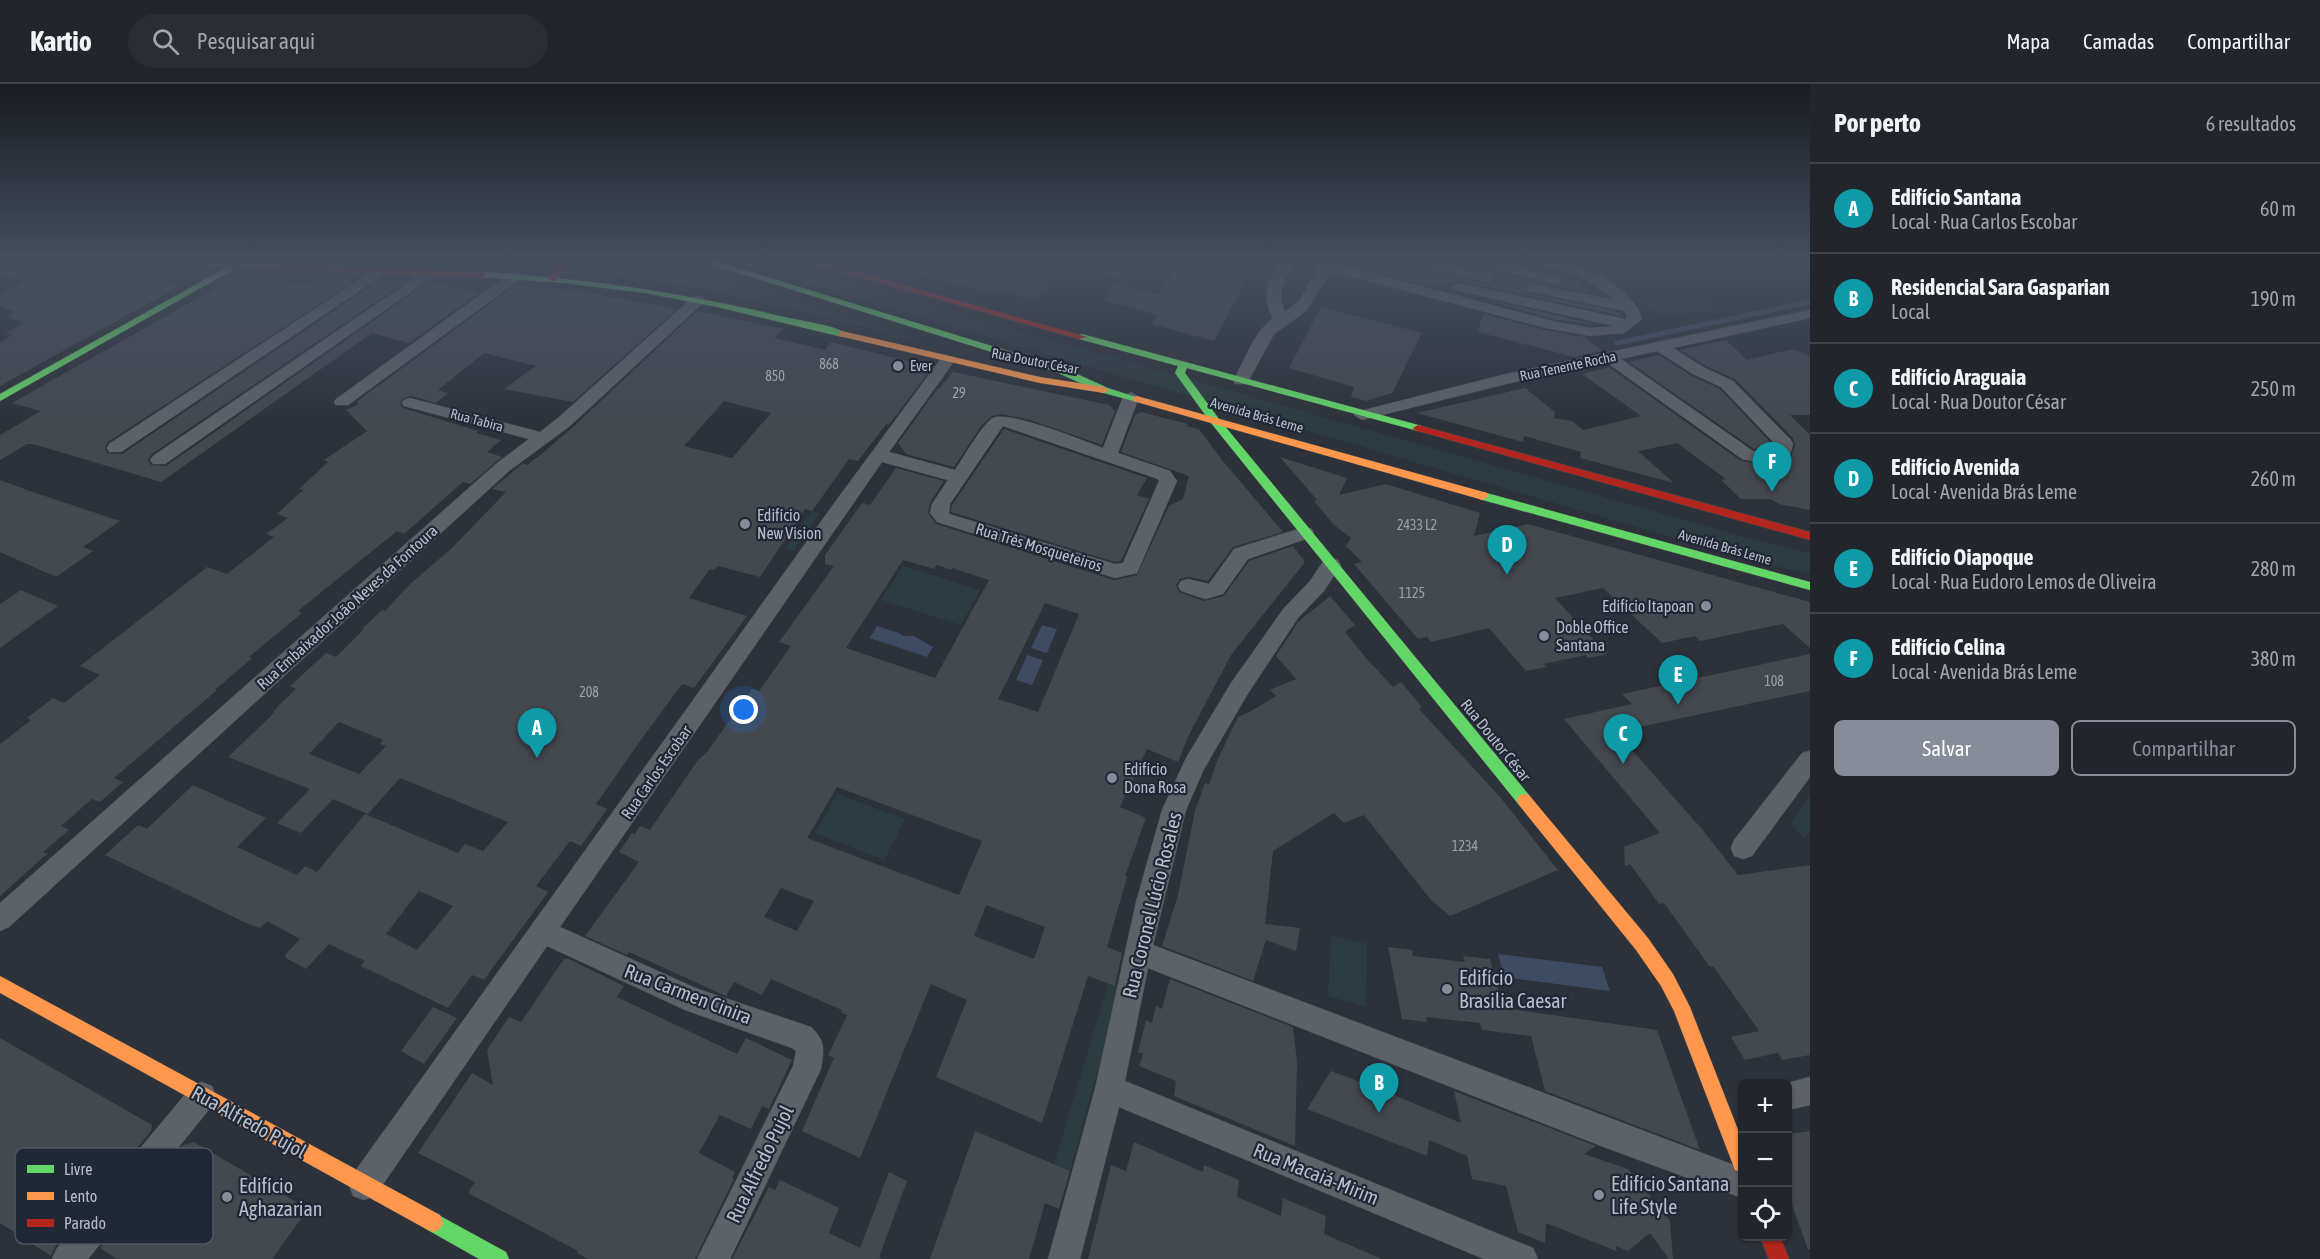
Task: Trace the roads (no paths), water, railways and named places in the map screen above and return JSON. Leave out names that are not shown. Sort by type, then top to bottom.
[{"type":"main road","points":[[0,398],[148,315]]},
{"type":"main road","name":"Rua Doutor César","points":[[760,315],[948,360],[1040,380],[1104,390]]},
{"type":"main road","name":"Avenida Brás Leme","points":[[880,315],[1060,370],[1104,390],[1810,586]]},
{"type":"main road","name":"Avenida Brás Leme","points":[[986,315],[1178,372],[1241,381],[1810,536]]},
{"type":"main road","name":"Rua Doutor César","points":[[1178,372],[1305,533],[1642,944],[1667,980],[1732,1106],[1738,1137]]},
{"type":"main road","points":[[1130,397],[1153,388]]},
{"type":"main road","points":[[1284,408],[1316,402]]},
{"type":"main road","points":[[1274,423],[1282,440]]},
{"type":"main road","name":"Rua Alfredo Pujol","points":[[0,984],[499,1259]]},
{"type":"main road","points":[[1772,1241],[1779,1259]]},
{"type":"street","points":[[115,448],[314,315]]},
{"type":"street","points":[[159,460],[368,315]]},
{"type":"street","points":[[342,402],[462,315]]},
{"type":"street","name":"Rua Embaixador João Neves da Fontoura","points":[[0,919],[498,472],[544,438],[681,315]]},
{"type":"street","points":[[1279,315],[1281,319]]},
{"type":"street","points":[[1241,381],[1269,331],[1288,315]]},
{"type":"street","points":[[1513,315],[1590,332],[1619,330],[1635,319],[1634,315]]},
{"type":"street","points":[[1584,315],[1629,325]]},
{"type":"street","name":"Rua Tenente Rocha","points":[[1362,415],[1506,379],[1806,315]]},
{"type":"street","points":[[1608,357],[1744,453],[1761,458],[1784,451],[1785,444],[1733,388],[1659,346]]},
{"type":"street","name":"Rua Carlos Escobar","points":[[364,1185],[948,360]]},
{"type":"street","points":[[1108,455],[1130,397]]},
{"type":"street","name":"Rua Tabira","points":[[410,403],[544,438]]},
{"type":"street","name":"Rua Três Mosqueteiros","points":[[999,421],[1012,422],[1108,455],[1160,473],[1168,481],[1134,564],[1121,570],[1115,571],[943,518],[939,513],[940,504],[993,425],[999,421]]},
{"type":"street","points":[[879,455],[958,477]]},
{"type":"street","points":[[1188,586],[1205,591],[1216,589],[1241,554],[1305,533]]},
{"type":"street","name":"Rua Coronel Lúcio Rosales","points":[[1064,1259],[1109,1089],[1140,953],[1149,902],[1174,810],[1211,734],[1292,613],[1317,586],[1331,565]]},
{"type":"street","points":[[1317,586],[1356,595]]},
{"type":"street","points":[[1743,848],[1810,760]]},
{"type":"street","name":"Rua Carmen Cinira","points":[[543,932],[695,1001],[801,1037],[811,1046],[807,1069]]},
{"type":"street","points":[[1140,953],[1601,1131],[1738,1181]]},
{"type":"street","name":"Rua Alfredo Pujol","points":[[713,1259],[807,1069]]},
{"type":"street","name":"Rua Macaiá-Mirim","points":[[1109,1089],[1522,1259]]},
{"type":"street","points":[[1792,1095],[1810,1091]]},
{"type":"street","points":[[159,1148],[202,1096]]},
{"type":"street","points":[[68,1259],[80,1244]]},
{"type":"waterway","points":[[1617,343],[1750,315]]},
{"type":"place","name":"Ever","points":[[898,366]]},
{"type":"place","name":"Edifício Celina","points":[[1772,492]]},
{"type":"place","name":"Edifício New Vision","points":[[745,524]]},
{"type":"place","name":"Edifício Avenida","points":[[1507,575]]},
{"type":"place","name":"Edifício Itapoan","points":[[1706,606]]},
{"type":"place","name":"Doble Office Santana","points":[[1544,636]]},
{"type":"place","name":"Edifício Oiapoque","points":[[1678,705]]},
{"type":"place","name":"Edifício Santana","points":[[537,758]]},
{"type":"place","name":"Edifício Araguaia","points":[[1623,764]]},
{"type":"place","name":"Edifício Dona Rosa","points":[[1112,778]]},
{"type":"place","name":"Edifício Brasilia Caesar","points":[[1447,989]]},
{"type":"place","name":"Residencial Sara Gasparian","points":[[1379,1113]]},
{"type":"place","name":"Edifício Santana Life Style","points":[[1599,1195]]},
{"type":"place","name":"Edifício Aghazarian","points":[[227,1197]]}]
